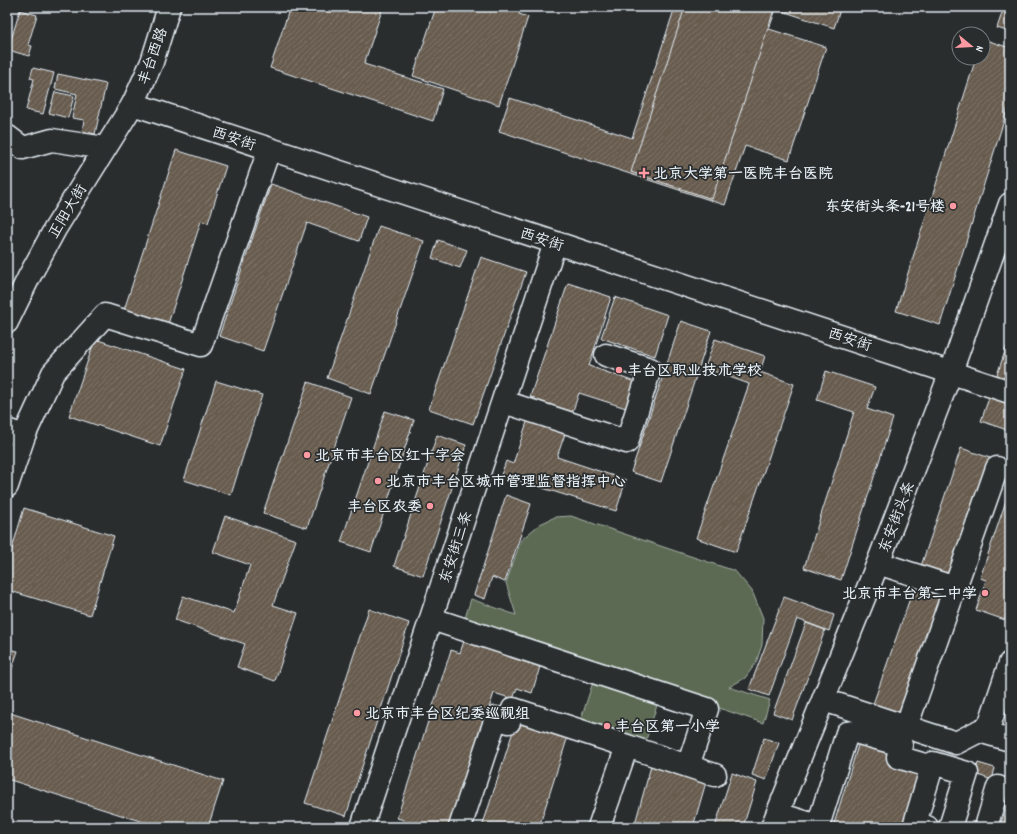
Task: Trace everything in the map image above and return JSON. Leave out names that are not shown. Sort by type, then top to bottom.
[{"type":"street","name":"丰台西路","points":[[133,104],[152,62],[169,7]]},
{"type":"street","name":"正阳大街","points":[[7,322],[29,277],[55,230],[133,104]]},
{"type":"street","name":"西安街","points":[[133,104],[269,150],[1010,392]]},
{"type":"street","points":[[7,136],[23,148],[52,140],[105,148]]},
{"type":"street","points":[[7,486],[16,433],[53,373],[105,315],[201,345],[269,150]]},
{"type":"street","name":"东安街头条","points":[[775,821],[878,563],[951,372],[1010,204]]},
{"type":"street","name":"东安街三条","points":[[362,827],[504,402],[555,243]]},
{"type":"street","points":[[504,402],[627,442],[650,370],[606,355]]},
{"type":"street","points":[[911,713],[997,468]]},
{"type":"street","points":[[878,563],[955,588]]},
{"type":"street","points":[[432,619],[707,709],[688,766]]},
{"type":"street","points":[[824,700],[956,743],[989,726],[1010,663]]},
{"type":"street","points":[[849,708],[850,733]]},
{"type":"street","points":[[460,827],[496,718],[509,722],[513,709],[715,775]]},
{"type":"street","points":[[979,731],[1010,740]]},
{"type":"street","points":[[775,821],[818,826],[847,733],[855,732],[901,745],[898,757],[932,767]]},
{"type":"street","points":[[599,827],[627,746]]},
{"type":"street","points":[[927,827],[915,823],[933,762],[967,773],[950,827]]},
{"type":"street","points":[[986,827],[998,787]]},
{"type":"green space","points":[[571,516],[735,571],[752,591],[763,618],[762,645],[756,663],[745,678],[729,687],[770,700],[763,723],[464,621],[471,599],[516,615],[506,583],[521,540],[540,524],[555,517]]},
{"type":"green space","points":[[593,682],[658,702],[646,740],[581,719]]},
{"type":"building","points":[[290,7],[383,7],[364,64],[443,89],[433,121],[270,68]]},
{"type":"building","points":[[436,7],[521,7],[519,14],[528,17],[499,105],[413,76]]},
{"type":"building","points":[[675,7],[841,7],[834,28],[776,9],[769,29],[826,47],[789,160],[745,146],[725,205],[499,131],[510,98],[632,138]]},
{"type":"building","points":[[685,7],[775,7],[712,199],[631,172]]},
{"type":"building","points":[[1004,7],[1010,7],[1010,32],[997,28]]},
{"type":"building","points":[[20,10],[37,15],[28,45],[32,46],[29,56],[8,50]]},
{"type":"building","name":"东安街头条-21号楼","points":[[991,42],[1010,48],[1010,101],[940,325],[896,311],[973,66],[991,66]]},
{"type":"building","points":[[33,68],[54,73],[43,114],[26,110],[34,79],[30,78]]},
{"type":"building","points":[[58,74],[106,84],[95,134],[82,131],[84,120],[72,118],[77,94],[55,89]]},
{"type":"building","points":[[55,92],[74,96],[68,118],[49,113]]},
{"type":"building","points":[[176,150],[226,166],[208,223],[201,221],[168,324],[124,310]]},
{"type":"building","points":[[271,184],[367,217],[359,241],[307,223],[263,351],[219,336]]},
{"type":"building","points":[[379,226],[424,241],[371,394],[327,378]]},
{"type":"building","points":[[438,240],[467,250],[460,268],[432,258]]},
{"type":"building","points":[[481,257],[526,272],[473,424],[429,409]]},
{"type":"building","points":[[568,283],[611,297],[589,366],[635,382],[626,408],[579,393],[557,457],[626,480],[616,511],[501,475],[506,461],[513,464],[535,398],[530,397]]},
{"type":"building","points":[[615,297],[668,315],[655,356],[601,338]]},
{"type":"building","points":[[681,321],[711,331],[661,482],[631,472]]},
{"type":"building","points":[[1010,337],[1010,431],[981,421]]},
{"type":"building","points":[[95,339],[186,369],[160,446],[69,416]]},
{"type":"building","points":[[715,339],[765,356],[760,372],[794,384],[736,552],[696,538],[749,384],[705,368]]},
{"type":"building","points":[[826,371],[875,387],[867,409],[893,418],[841,580],[804,568],[854,412],[817,400]]},
{"type":"building","points":[[216,381],[262,395],[231,495],[184,480]]},
{"type":"building","name":"北京市丰台区红十字会","points":[[308,382],[351,397],[307,528],[263,513]]},
{"type":"building","name":"北京市丰台区城市管理监督指挥中心","points":[[385,411],[414,420],[371,552],[341,542]]},
{"type":"building","name":"丰台区农委","points":[[437,435],[466,445],[423,576],[394,566]]},
{"type":"building","points":[[961,448],[993,459],[952,580],[920,569]]},
{"type":"building","points":[[1010,489],[1010,605],[1005,620],[976,610],[986,580],[980,578]]},
{"type":"building","points":[[506,495],[531,504],[505,582],[492,577],[485,599],[474,595]]},
{"type":"building","points":[[24,508],[114,536],[90,615],[7,590],[7,566]]},
{"type":"building","points":[[225,516],[296,540],[273,605],[298,613],[275,681],[237,667],[245,644],[175,620],[183,596],[234,613],[250,565],[213,552]]},
{"type":"building","points":[[916,581],[946,592],[902,717],[872,707]]},
{"type":"building","points":[[784,597],[834,615],[829,631],[797,619],[769,696],[749,689]]},
{"type":"building","name":"北京市丰台区纪委巡视组","points":[[369,609],[409,623],[346,816],[305,803]]},
{"type":"building","points":[[806,623],[825,630],[792,720],[773,713]]},
{"type":"building","points":[[466,635],[542,660],[532,693],[517,688],[513,699],[494,693],[451,827],[401,827],[404,820],[397,818],[451,650],[460,653]]},
{"type":"building","points":[[7,649],[18,651],[7,683]]},
{"type":"building","points":[[7,712],[223,781],[208,827],[159,827],[7,779]]},
{"type":"building","points":[[518,716],[569,733],[539,827],[482,827]]},
{"type":"building","points":[[764,738],[779,743],[766,780],[752,775]]},
{"type":"building","points":[[860,739],[895,750],[919,773],[902,827],[833,827]]},
{"type":"building","points":[[978,763],[995,768],[992,780],[975,774]]},
{"type":"building","points":[[651,766],[706,782],[693,827],[634,827]]},
{"type":"building","points":[[732,773],[757,782],[743,827],[715,827]]},
{"type":"building","points":[[1010,792],[1010,827],[1000,827]]},
{"type":"place","name":"北京大学第一医院丰台医院","points":[[644,173]]},
{"type":"place","name":"东安街头条-21号楼","points":[[953,206]]},
{"type":"place","name":"丰台区职业技术学校","points":[[619,370]]},
{"type":"place","name":"北京市丰台区红十字会","points":[[307,455]]},
{"type":"place","name":"北京市丰台区城市管理监督指挥中心","points":[[378,481]]},
{"type":"place","name":"丰台区农委","points":[[430,506]]},
{"type":"place","name":"北京市丰台第二中学","points":[[985,593]]},
{"type":"place","name":"北京市丰台区纪委巡视组","points":[[357,713]]},
{"type":"place","name":"丰台区第一小学","points":[[607,726]]}]
